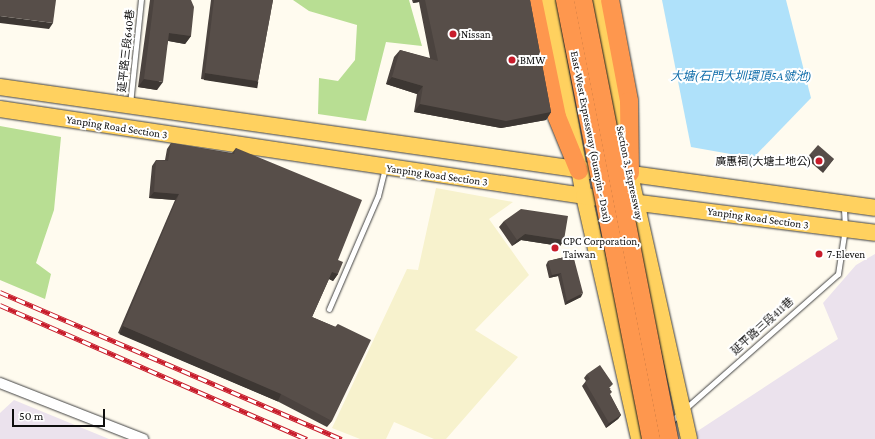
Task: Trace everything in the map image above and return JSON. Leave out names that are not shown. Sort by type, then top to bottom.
[{"type":"highway","points":[[533,0],[557,117],[579,171]]},
{"type":"highway","name":"East-West Expressway (Guanyin - Daxi)","points":[[565,0],[651,439]]},
{"type":"highway","name":"East-West Expressway (Guanyin - Daxi)","points":[[583,0],[668,439]]},
{"type":"highway","points":[[610,0],[629,101],[630,173]]},
{"type":"main road","points":[[548,0],[584,196],[639,439]]},
{"type":"main road","name":"Section 3, Expressway","points":[[596,0],[630,173],[689,439]]},
{"type":"main road","points":[[0,87],[130,104],[579,171],[630,173],[875,208]]},
{"type":"main road","name":"Yanping Road Section 3","points":[[0,109],[193,139],[584,196],[636,201],[875,233]]},
{"type":"main road","points":[[193,139],[197,114]]},
{"type":"main road","points":[[385,167],[390,144]]},
{"type":"street","points":[[614,330],[664,326]]},
{"type":"street","points":[[0,383],[143,439]]},
{"type":"lane","name":"延平路三段640巷","points":[[130,104],[141,0]]},
{"type":"lane","points":[[329,309],[378,196],[385,167]]},
{"type":"lane","name":"延平路三段411巷","points":[[646,439],[683,413],[838,274],[845,228],[844,204]]},
{"type":"shaded area","points":[[436,188],[513,202],[489,219],[529,275],[475,330],[518,357],[446,439],[434,439],[394,422],[386,439],[360,439],[332,428],[407,269],[418,270]]},
{"type":"shaded area","points":[[875,254],[875,439],[696,439],[693,434],[838,339],[823,303],[856,265]]},
{"type":"shaded area","points":[[14,400],[109,439],[0,439],[0,413]]},
{"type":"green space","points":[[293,0],[409,0],[422,46],[386,42],[366,121],[318,114],[319,78],[338,81],[355,60],[357,25],[309,11]]},
{"type":"green space","points":[[0,126],[61,137],[54,210],[36,263],[51,274],[45,299],[0,280]]},
{"type":"water","name":"大塘(石門大圳環頂5A號池)","points":[[662,0],[786,0],[811,98],[753,158],[691,147]]},
{"type":"building","points":[[0,0],[56,0],[53,23],[0,16]]},
{"type":"building","points":[[154,0],[191,0],[194,7],[191,36],[169,33],[163,82],[144,79]]},
{"type":"building","points":[[214,0],[273,0],[258,81],[205,73]]},
{"type":"building","points":[[425,0],[530,0],[551,112],[506,121],[420,104],[423,86],[392,77],[400,50],[438,61]]},
{"type":"building","points":[[171,143],[234,154],[236,148],[362,200],[338,260],[343,262],[338,274],[332,272],[312,317],[336,327],[338,324],[371,340],[332,421],[281,394],[123,326],[179,194],[154,192],[156,160],[168,161]]},
{"type":"building","points":[[818,145],[834,159],[826,168],[810,154]]},
{"type":"building","points":[[521,209],[568,216],[564,240],[525,234],[517,240],[504,221]]},
{"type":"building","points":[[573,255],[583,293],[567,301],[561,273],[552,275],[548,261]]},
{"type":"building","points":[[600,365],[613,384],[609,388],[612,392],[610,394],[621,415],[609,423],[585,382],[590,379],[587,374]]},
{"type":"railway","points":[[0,292],[342,439]]},
{"type":"railway","points":[[0,305],[307,439]]},
{"type":"place","name":"Nissan","points":[[453,34]]},
{"type":"place","name":"BMW","points":[[512,60]]},
{"type":"place","name":"廣惠祠(大塘土地公)","points":[[819,161]]},
{"type":"place","name":"CPC Corporation, Taiwan","points":[[555,248]]},
{"type":"place","name":"7-Eleven","points":[[819,254]]}]
